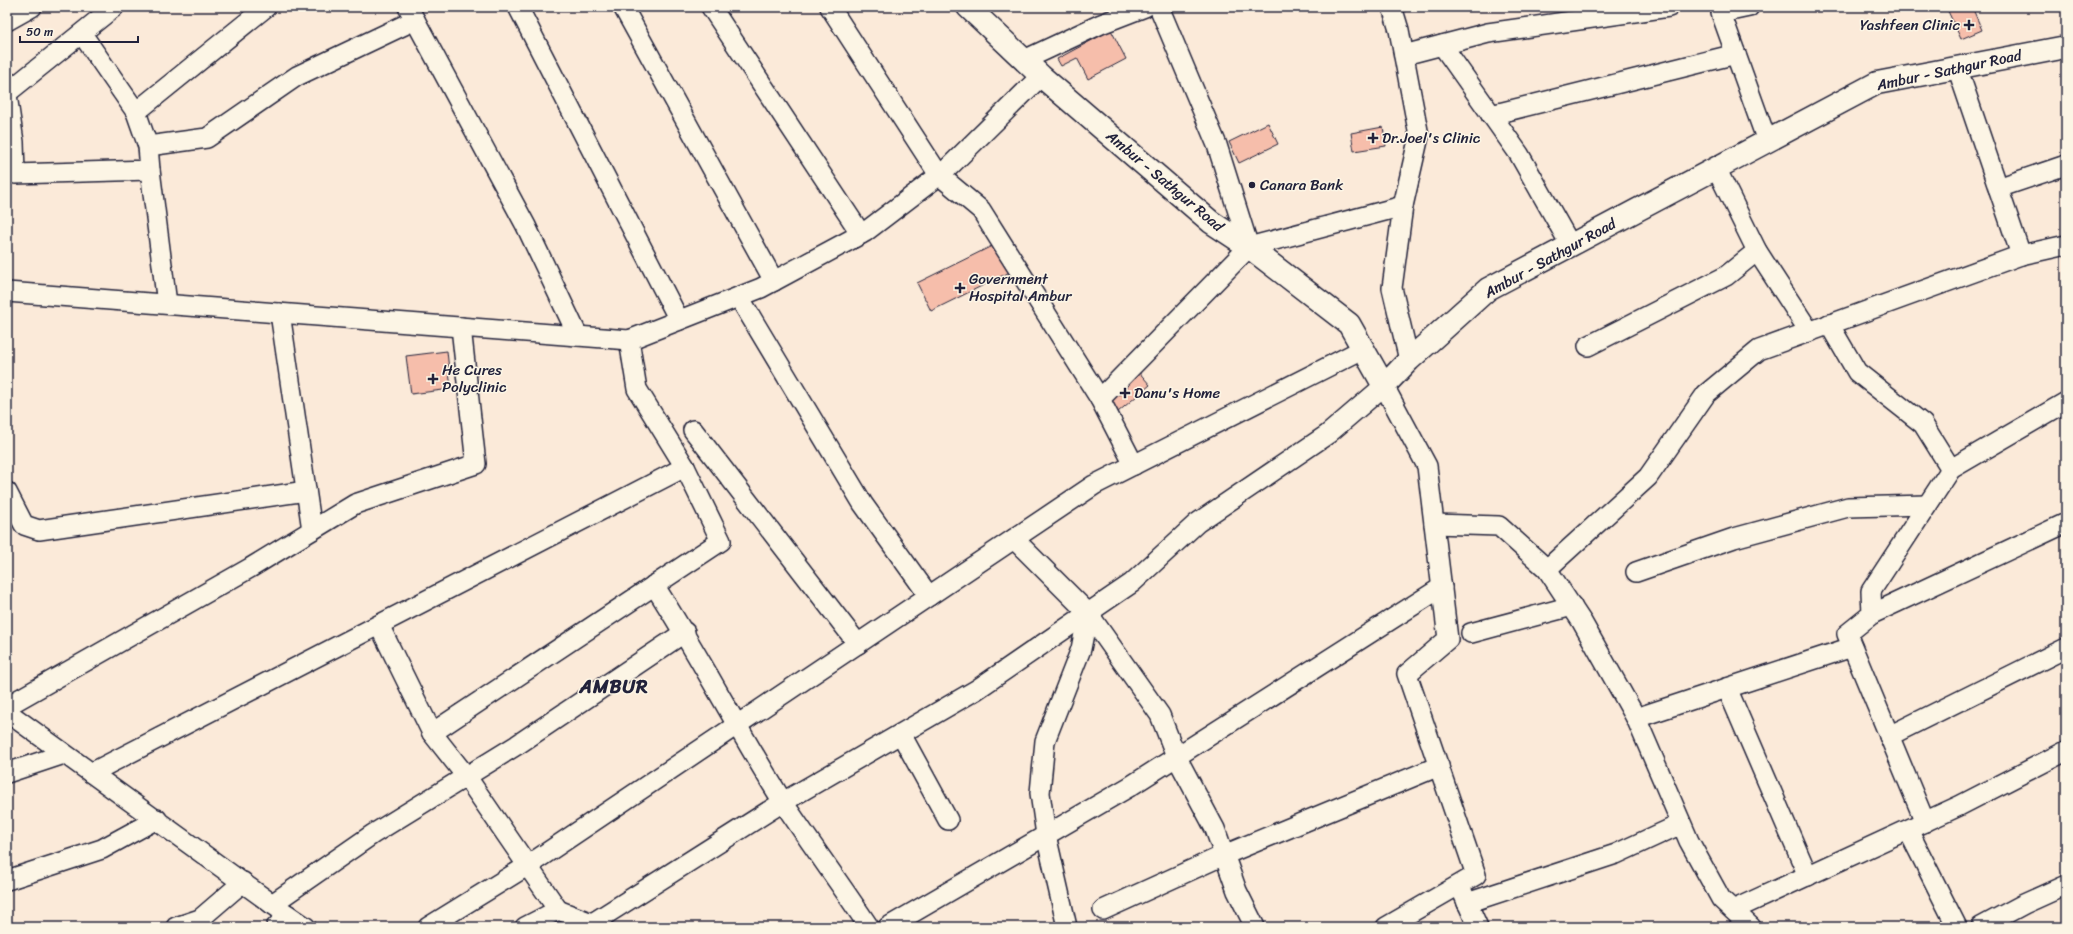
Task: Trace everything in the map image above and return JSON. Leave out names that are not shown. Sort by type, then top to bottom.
[{"type":"main road","name":"Ambur - Sathgur Road","points":[[968,7],[1041,76],[1210,222],[1249,247],[1349,324],[1384,386],[1409,360],[1488,290],[1877,82],[2066,47]]},
{"type":"street","points":[[7,21],[32,7]]},
{"type":"street","points":[[114,7],[7,94],[10,142],[15,174],[150,170]]},
{"type":"street","points":[[136,112],[266,7]]},
{"type":"street","points":[[518,7],[679,320]]},
{"type":"street","points":[[623,7],[774,281]]},
{"type":"street","points":[[711,7],[861,234]]},
{"type":"street","points":[[830,7],[939,175],[981,210],[1100,399],[1134,465]]},
{"type":"street","points":[[1024,60],[1101,24],[1145,7]]},
{"type":"street","points":[[1158,7],[1217,145],[1249,247]]},
{"type":"street","points":[[1392,7],[1404,55],[1419,136],[1403,206],[1392,288],[1409,360]]},
{"type":"street","points":[[1404,55],[1488,33],[1669,7]]},
{"type":"street","points":[[1749,7],[1720,10],[1767,141]]},
{"type":"street","points":[[148,146],[207,138],[297,76],[411,14],[526,226],[578,336]]},
{"type":"street","points":[[82,34],[136,112],[148,146],[167,304]]},
{"type":"street","points":[[1442,45],[1519,154],[1571,246]]},
{"type":"street","points":[[1491,115],[1736,54]]},
{"type":"street","points":[[1957,67],[2021,256]]},
{"type":"street","points":[[7,292],[628,340],[739,297],[774,281],[861,234],[939,175],[1041,76]]},
{"type":"street","points":[[1998,188],[2066,165]]},
{"type":"street","points":[[1716,168],[1758,251],[1809,331]]},
{"type":"street","points":[[1100,399],[1249,247],[1403,206]]},
{"type":"street","points":[[1547,569],[1648,477],[1706,394],[1759,350],[2021,256],[2066,245]]},
{"type":"street","points":[[1588,346],[1726,276],[1758,251]]},
{"type":"street","points":[[739,297],[863,504],[930,596]]},
{"type":"street","points":[[280,312],[312,530]]},
{"type":"street","points":[[1829,324],[1858,372],[1923,424],[1951,469]]},
{"type":"street","points":[[7,706],[250,568],[355,504],[476,464],[460,327]]},
{"type":"street","points":[[432,733],[722,540],[685,467],[637,389],[628,340]]},
{"type":"street","points":[[428,927],[527,866],[1094,485],[1363,349]]},
{"type":"street","points":[[379,625],[432,733],[466,776],[558,910],[598,925],[784,802],[976,690],[1132,583],[1197,523],[1328,434],[1384,386],[1427,466],[1448,639],[1407,674],[1476,875],[1386,927]]},
{"type":"street","points":[[1872,614],[1871,591],[1951,469],[2066,402]]},
{"type":"street","points":[[693,430],[858,644]]},
{"type":"street","points":[[91,773],[685,467]]},
{"type":"street","points":[[7,492],[24,525],[38,530],[306,491]]},
{"type":"street","points":[[1636,572],[1734,538],[1848,507],[1928,505]]},
{"type":"street","points":[[1925,822],[1847,634],[1872,614],[2066,523]]},
{"type":"street","points":[[1434,524],[1499,526],[1547,569],[1572,606],[1636,718],[1681,824],[1721,899],[1751,927]]},
{"type":"street","points":[[1014,539],[1088,613],[1160,715],[1176,756],[1215,829],[1236,891],[1255,927]]},
{"type":"street","points":[[654,585],[685,632],[737,726],[784,802],[869,927]]},
{"type":"street","points":[[888,927],[913,921],[1046,835],[1176,756],[1442,587]]},
{"type":"street","points":[[1471,633],[1572,606]]},
{"type":"street","points":[[1067,927],[1046,835],[1040,793],[1045,741],[1082,649],[1088,613]]},
{"type":"street","points":[[272,904],[373,834],[517,745],[685,632]]},
{"type":"street","points":[[1636,718],[1852,647]]},
{"type":"street","points":[[1889,736],[2066,648]]},
{"type":"street","points":[[1726,688],[1808,876]]},
{"type":"street","points":[[7,712],[157,819],[272,904],[282,921],[306,927]]},
{"type":"street","points":[[901,734],[948,820]]},
{"type":"street","points":[[1733,910],[1925,822],[2066,751]]},
{"type":"street","points":[[7,773],[64,754]]},
{"type":"street","points":[[1103,910],[1224,855],[1439,766]]},
{"type":"street","points":[[7,880],[102,848],[157,819]]},
{"type":"street","points":[[1467,903],[1616,854],[1681,824]]},
{"type":"street","points":[[1908,830],[1957,927]]},
{"type":"street","points":[[176,927],[200,919],[243,882]]},
{"type":"street","points":[[1459,885],[1478,927]]},
{"type":"street","points":[[1981,927],[2024,904],[2066,886]]},
{"type":"street","points":[[525,927],[558,910]]},
{"type":"building","points":[[1951,7],[1972,7],[1982,30],[1961,39],[1947,9]]},
{"type":"building","points":[[1111,30],[1126,59],[1088,79],[1077,58],[1061,66],[1057,59]]},
{"type":"building","points":[[1268,123],[1278,144],[1239,163],[1229,142]]},
{"type":"building","points":[[1383,127],[1386,146],[1354,151],[1351,133]]},
{"type":"building","points":[[1004,240],[1018,268],[931,311],[917,283]]},
{"type":"building","points":[[447,351],[451,389],[411,394],[406,356]]},
{"type":"building","points":[[1131,363],[1150,385],[1118,412],[1099,390]]},
{"type":"place","name":"Yashfeen Clinic","points":[[1969,25]]},
{"type":"place","name":"Dr.Joel's Clinic","points":[[1373,138]]},
{"type":"place","name":"Canara Bank","points":[[1252,185]]},
{"type":"place","name":"Government Hospital Ambur","points":[[960,288]]},
{"type":"place","name":"He Cures Polyclinic","points":[[433,379]]},
{"type":"place","name":"Danu's Home","points":[[1125,393]]},
{"type":"district","name":"AMBUR","points":[[614,686]]}]
